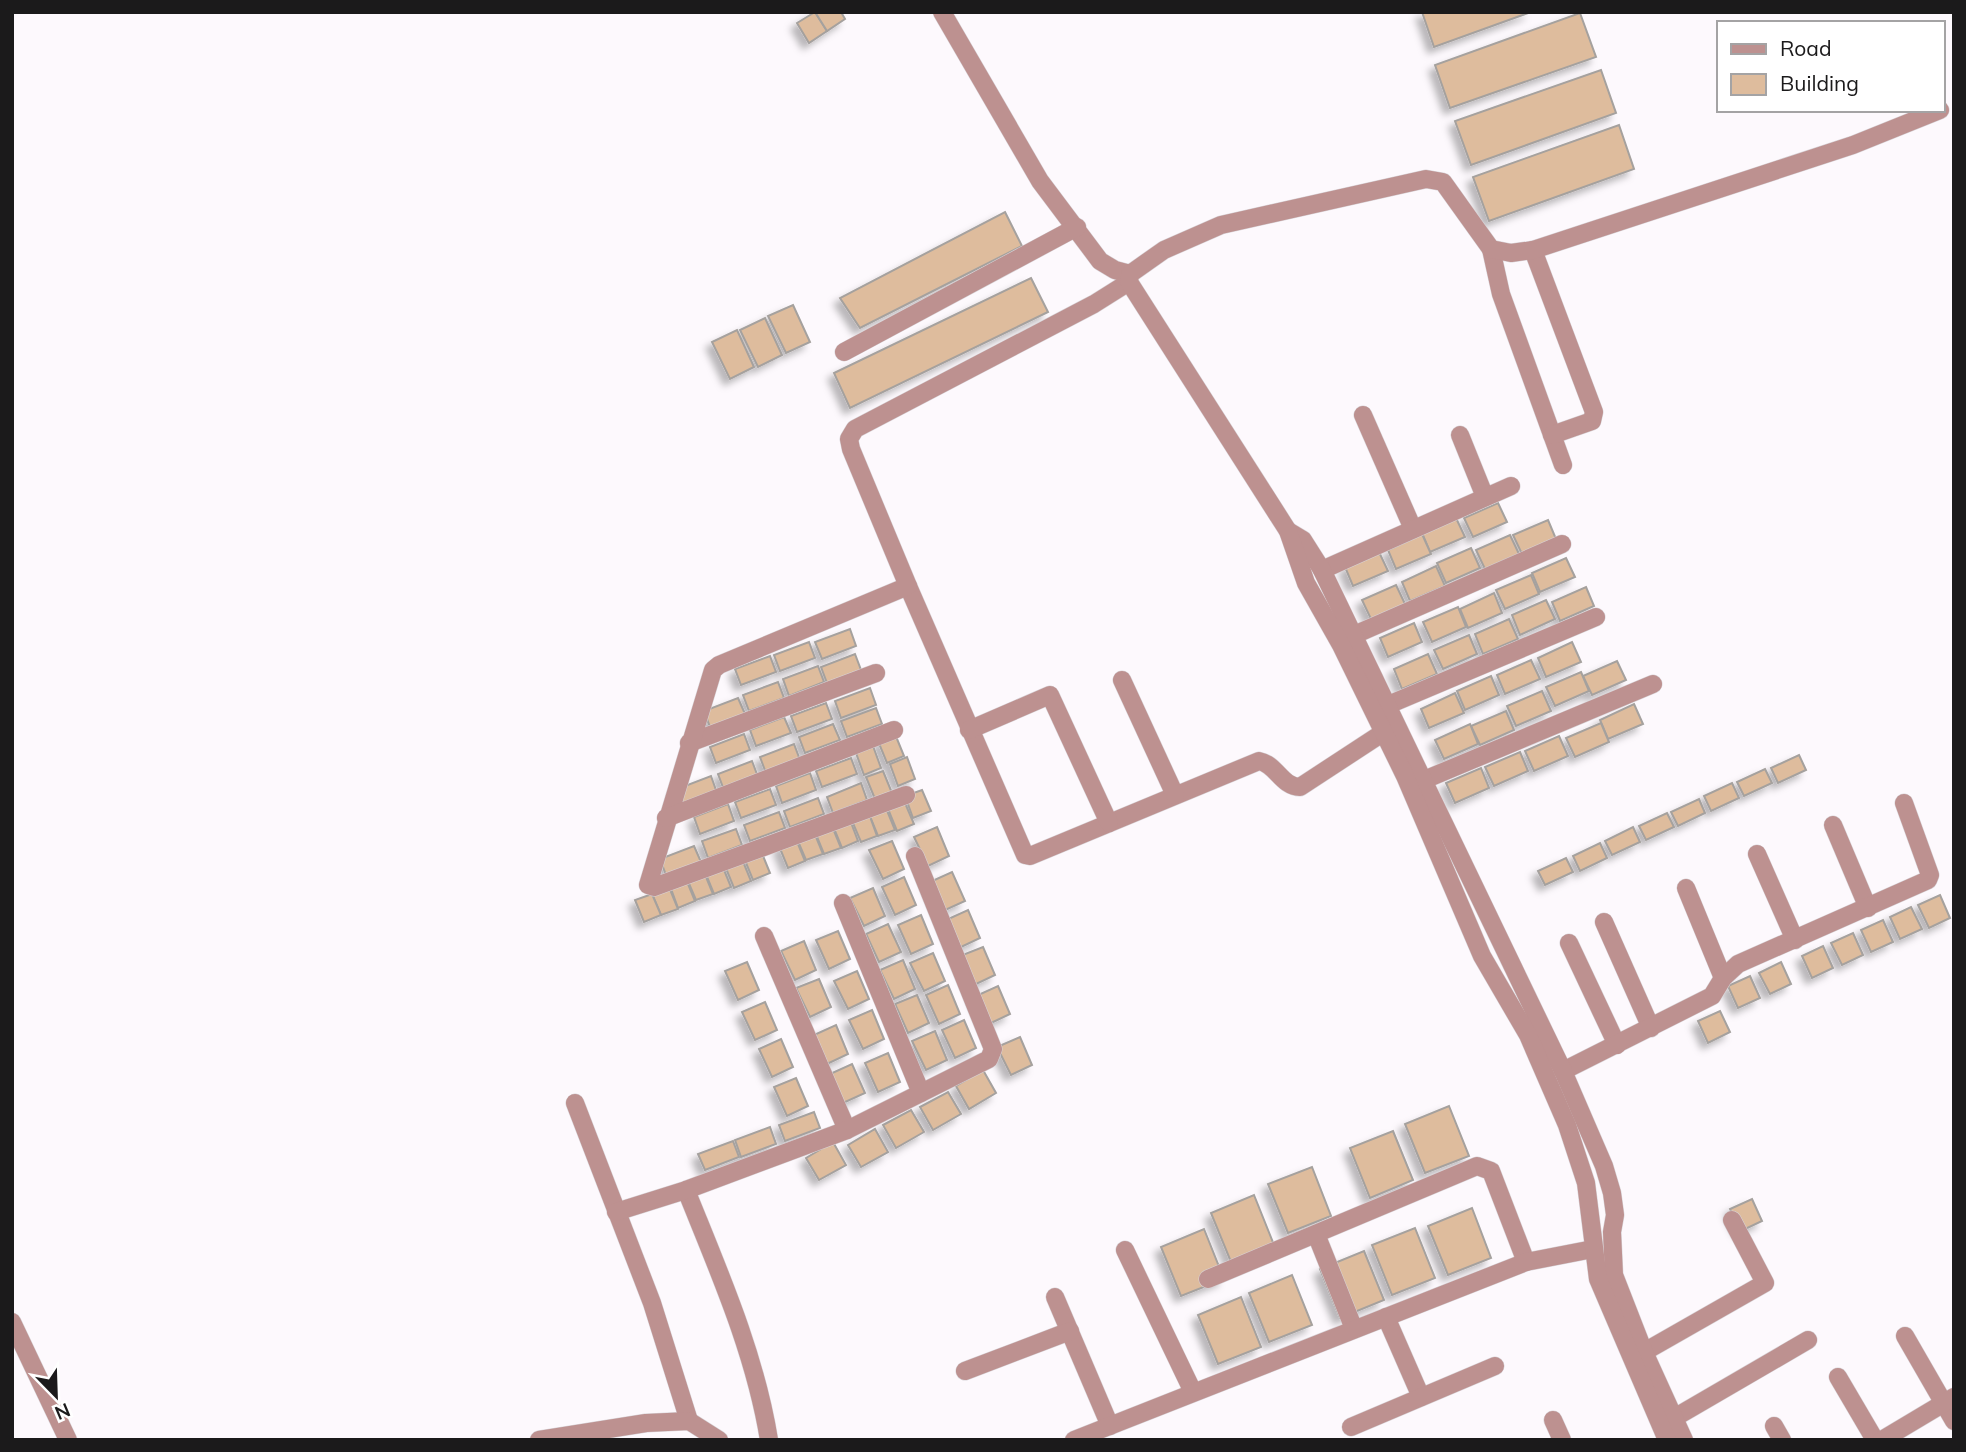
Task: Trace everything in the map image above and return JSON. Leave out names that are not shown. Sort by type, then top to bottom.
[{"type":"street","points":[[942,12],[1040,181],[1100,261],[1129,278],[1287,530],[1306,583],[1384,732],[1482,956],[1528,1035],[1562,1113],[1586,1183],[1593,1249],[1684,1440]]},
{"type":"street","points":[[1491,249],[1511,253],[1534,250],[1853,145],[1936,112]]},
{"type":"street","points":[[1384,732],[1300,786],[1290,785],[1265,762],[1259,761],[1030,856],[1025,855],[908,586],[849,439],[855,429],[1094,304],[1164,250],[1221,225],[1426,179],[1444,182],[1491,249],[1502,294],[1563,465]]},
{"type":"street","points":[[844,352],[1077,227]]},
{"type":"street","points":[[1534,250],[1594,412],[1591,421],[1552,435]]},
{"type":"street","points":[[1363,415],[1413,529]]},
{"type":"street","points":[[1460,435],[1485,497]]},
{"type":"street","points":[[1322,570],[1511,486]]},
{"type":"street","points":[[1287,530],[1303,540],[1322,570],[1563,1071],[1609,1182],[1615,1215],[1605,1270],[1667,1440]]},
{"type":"street","points":[[1354,635],[1562,544]]},
{"type":"street","points":[[906,795],[654,887],[649,885],[648,878],[709,677],[719,665],[908,586]]},
{"type":"street","points":[[1388,705],[1596,617]]},
{"type":"street","points":[[689,743],[876,673]]},
{"type":"street","points":[[1122,680],[1175,795]]},
{"type":"street","points":[[1424,780],[1653,684]]},
{"type":"street","points":[[969,730],[1050,695],[1109,823]]},
{"type":"street","points":[[666,818],[894,730]]},
{"type":"street","points":[[1563,1071],[1712,996],[1723,978],[1738,964],[1868,908],[1930,877],[1904,803]]},
{"type":"street","points":[[1833,825],[1868,908]]},
{"type":"street","points":[[1757,854],[1795,940]]},
{"type":"street","points":[[616,1212],[686,1190],[847,1130],[989,1059],[993,1049],[915,856]]},
{"type":"street","points":[[1686,888],[1723,978]]},
{"type":"street","points":[[843,903],[921,1093]]},
{"type":"street","points":[[1604,922],[1651,1028]]},
{"type":"street","points":[[764,936],[847,1130]]},
{"type":"street","points":[[1569,943],[1617,1045]]},
{"type":"street","points":[[575,1103],[652,1303],[689,1421]]},
{"type":"street","points":[[1208,1279],[1477,1166],[1491,1171],[1526,1262]]},
{"type":"street","points":[[1590,1216],[1609,1182]]},
{"type":"street","points":[[686,1190],[739,1323],[764,1408],[769,1440]]},
{"type":"street","points":[[1644,1352],[1765,1283],[1732,1220]]},
{"type":"street","points":[[1316,1234],[1354,1329]]},
{"type":"street","points":[[1074,1440],[1526,1262],[1593,1249]]},
{"type":"street","points":[[1125,1250],[1194,1392]]},
{"type":"street","points":[[1055,1297],[1110,1426]]},
{"type":"street","points":[[1386,1317],[1421,1397]]},
{"type":"street","points":[[12,1322],[68,1440]]},
{"type":"street","points":[[965,1371],[1070,1331]]},
{"type":"street","points":[[1905,1336],[1948,1400],[1954,1421]]},
{"type":"street","points":[[1674,1418],[1808,1340]]},
{"type":"street","points":[[1350,1427],[1495,1366]]},
{"type":"street","points":[[1838,1377],[1875,1440]]},
{"type":"street","points":[[1882,1440],[1948,1400]]},
{"type":"street","points":[[1553,1420],[1562,1440]]},
{"type":"street","points":[[539,1440],[646,1423],[689,1421],[719,1440]]},
{"type":"building","points":[[815,12],[827,31],[809,43],[797,23]]},
{"type":"building","points":[[815,12],[841,12],[845,19],[827,31]]},
{"type":"building","points":[[1422,12],[1531,12],[1434,47]]},
{"type":"building","points":[[1580,13],[1596,57],[1450,108],[1435,65]]},
{"type":"building","points":[[1601,70],[1616,113],[1471,165],[1455,121]]},
{"type":"building","points":[[1619,125],[1634,169],[1489,221],[1473,177]]},
{"type":"building","points":[[1005,212],[1022,246],[860,328],[840,298]]},
{"type":"building","points":[[1031,278],[1048,312],[850,408],[834,373]]},
{"type":"building","points":[[793,305],[810,342],[786,353],[768,316]]},
{"type":"building","points":[[765,318],[782,355],[758,367],[740,330]]},
{"type":"building","points":[[737,330],[754,367],[730,379],[712,342]]},
{"type":"building","points":[[1498,503],[1507,522],[1473,537],[1464,518]]},
{"type":"building","points":[[1456,518],[1465,537],[1430,552],[1422,533]]},
{"type":"building","points":[[1548,520],[1556,539],[1522,554],[1513,535]]},
{"type":"building","points":[[1422,534],[1431,554],[1396,569],[1388,550]]},
{"type":"building","points":[[1510,535],[1519,554],[1485,569],[1476,550]]},
{"type":"building","points":[[1471,548],[1480,568],[1446,583],[1437,563]]},
{"type":"building","points":[[1379,552],[1388,571],[1353,586],[1345,567]]},
{"type":"building","points":[[1566,558],[1575,577],[1540,592],[1532,573]]},
{"type":"building","points":[[1436,566],[1445,586],[1410,601],[1402,582]]},
{"type":"building","points":[[1531,575],[1539,594],[1505,609],[1496,590]]},
{"type":"building","points":[[1396,585],[1405,604],[1371,619],[1362,600]]},
{"type":"building","points":[[1586,587],[1594,606],[1560,621],[1552,602]]},
{"type":"building","points":[[1494,593],[1502,613],[1468,628],[1460,609]]},
{"type":"building","points":[[1546,600],[1555,619],[1520,635],[1512,615]]},
{"type":"building","points":[[1458,607],[1466,627],[1432,642],[1423,622]]},
{"type":"building","points":[[1509,619],[1518,639],[1483,654],[1475,634]]},
{"type":"building","points":[[1414,623],[1422,642],[1388,657],[1380,638]]},
{"type":"building","points":[[850,629],[856,646],[822,659],[815,642]]},
{"type":"building","points":[[1469,635],[1477,654],[1443,669],[1434,650]]},
{"type":"building","points":[[809,642],[815,658],[780,671],[774,655]]},
{"type":"building","points":[[1572,642],[1581,662],[1546,677],[1538,658]]},
{"type":"building","points":[[855,654],[861,670],[827,683],[821,667]]},
{"type":"building","points":[[1428,654],[1437,674],[1402,689],[1394,669]]},
{"type":"building","points":[[770,656],[776,672],[741,685],[735,669]]},
{"type":"building","points":[[1531,660],[1540,679],[1505,694],[1497,675]]},
{"type":"building","points":[[1617,661],[1626,680],[1592,695],[1583,676]]},
{"type":"building","points":[[818,666],[824,682],[789,696],[783,679]]},
{"type":"building","points":[[1581,672],[1589,691],[1555,706],[1546,687]]},
{"type":"building","points":[[1491,676],[1499,695],[1465,710],[1457,691]]},
{"type":"building","points":[[778,682],[784,698],[749,711],[743,695]]},
{"type":"building","points":[[870,688],[876,705],[841,718],[835,701]]},
{"type":"building","points":[[1542,691],[1551,711],[1516,726],[1507,706]]},
{"type":"building","points":[[1455,693],[1464,713],[1429,728],[1421,709]]},
{"type":"building","points":[[738,698],[745,714],[710,727],[704,711]]},
{"type":"building","points":[[826,703],[832,719],[797,732],[791,716]]},
{"type":"building","points":[[1634,704],[1643,724],[1608,739],[1600,720]]},
{"type":"building","points":[[876,708],[882,724],[847,737],[841,721]]},
{"type":"building","points":[[1506,711],[1514,730],[1480,745],[1471,726]]},
{"type":"building","points":[[784,717],[791,733],[756,746],[750,730]]},
{"type":"building","points":[[1601,723],[1609,742],[1575,757],[1566,738]]},
{"type":"building","points":[[833,724],[840,740],[805,753],[799,737]]},
{"type":"building","points":[[1470,724],[1478,744],[1444,759],[1435,740]]},
{"type":"building","points":[[744,734],[750,750],[716,763],[710,747]]},
{"type":"building","points":[[895,734],[904,756],[887,763],[878,741]]},
{"type":"building","points":[[1559,736],[1568,756],[1534,771],[1525,751]]},
{"type":"building","points":[[794,744],[800,760],[766,773],[760,757]]},
{"type":"building","points":[[873,746],[881,768],[864,775],[856,753]]},
{"type":"building","points":[[1520,752],[1528,771],[1494,786],[1485,767]]},
{"type":"building","points":[[1799,755],[1806,770],[1778,783],[1771,768]]},
{"type":"building","points":[[907,757],[915,779],[898,786],[890,764]]},
{"type":"building","points":[[851,758],[857,774],[822,787],[816,771]]},
{"type":"building","points":[[752,761],[758,777],[724,790],[718,774]]},
{"type":"building","points":[[1481,768],[1489,788],[1455,803],[1446,783]]},
{"type":"building","points":[[1765,769],[1772,783],[1744,796],[1737,782]]},
{"type":"building","points":[[883,771],[892,793],[875,799],[866,777]]},
{"type":"building","points":[[810,773],[816,790],[782,803],[776,786]]},
{"type":"building","points":[[711,776],[717,793],[683,806],[677,789]]},
{"type":"building","points":[[861,783],[867,800],[833,813],[827,797]]},
{"type":"building","points":[[1732,783],[1739,798],[1711,811],[1704,796]]},
{"type":"building","points":[[770,789],[776,805],[741,818],[735,802]]},
{"type":"building","points":[[922,790],[931,811],[913,818],[905,796]]},
{"type":"building","points":[[818,798],[824,814],[790,827],[784,811]]},
{"type":"building","points":[[1699,799],[1705,813],[1678,826],[1671,812]]},
{"type":"building","points":[[905,803],[914,824],[897,831],[888,809]]},
{"type":"building","points":[[728,804],[734,821],[700,834],[694,817]]},
{"type":"building","points":[[886,808],[895,830],[878,836],[869,814]]},
{"type":"building","points":[[779,812],[785,828],[750,841],[744,825]]},
{"type":"building","points":[[1667,813],[1674,827],[1646,840],[1639,826]]},
{"type":"building","points":[[869,814],[877,836],[861,842],[852,821]]},
{"type":"building","points":[[850,820],[858,841],[842,848],[833,826]]},
{"type":"building","points":[[832,826],[841,848],[824,854],[815,832]]},
{"type":"building","points":[[937,827],[949,856],[928,866],[914,837]]},
{"type":"building","points":[[1633,827],[1640,842],[1612,855],[1605,841]]},
{"type":"building","points":[[736,829],[742,845],[708,858],[702,841]]},
{"type":"building","points":[[814,832],[823,854],[806,860],[797,839]]},
{"type":"building","points":[[796,839],[805,861],[788,868],[779,846]]},
{"type":"building","points":[[892,841],[904,869],[883,879],[869,850]]},
{"type":"building","points":[[1600,843],[1607,858],[1580,871],[1573,856]]},
{"type":"building","points":[[694,846],[701,862],[666,875],[660,859]]},
{"type":"building","points":[[761,851],[770,873],[753,880],[744,858]]},
{"type":"building","points":[[1566,858],[1573,872],[1545,885],[1538,871]]},
{"type":"building","points":[[742,859],[751,881],[734,888],[725,866]]},
{"type":"building","points":[[722,865],[731,887],[714,894],[705,872]]},
{"type":"building","points":[[704,872],[713,894],[696,900],[687,879]]},
{"type":"building","points":[[952,872],[965,901],[943,911],[930,882]]},
{"type":"building","points":[[904,877],[916,905],[895,915],[882,887]]},
{"type":"building","points":[[686,879],[695,901],[678,908],[670,886]]},
{"type":"building","points":[[669,887],[678,909],[661,915],[652,894]]},
{"type":"building","points":[[873,888],[885,916],[864,926],[850,898]]},
{"type":"building","points":[[652,894],[661,915],[644,922],[635,900]]},
{"type":"building","points":[[1940,895],[1950,918],[1929,928],[1918,905]]},
{"type":"building","points":[[1911,907],[1922,929],[1900,939],[1890,917]]},
{"type":"building","points":[[968,910],[980,938],[959,948],[946,920]]},
{"type":"building","points":[[921,915],[933,944],[911,954],[898,925]]},
{"type":"building","points":[[1883,920],[1893,942],[1871,952],[1861,930]]},
{"type":"building","points":[[888,924],[901,952],[879,962],[866,934]]},
{"type":"building","points":[[838,931],[850,959],[829,969],[816,940]]},
{"type":"building","points":[[1853,933],[1863,955],[1842,965],[1831,943]]},
{"type":"building","points":[[804,941],[816,970],[795,980],[781,951]]},
{"type":"building","points":[[1823,946],[1833,968],[1812,978],[1802,956]]},
{"type":"building","points":[[983,947],[995,975],[974,985],[960,956]]},
{"type":"building","points":[[933,953],[945,981],[924,991],[910,963]]},
{"type":"building","points":[[903,960],[915,989],[894,999],[880,970]]},
{"type":"building","points":[[747,962],[759,990],[738,1000],[725,971]]},
{"type":"building","points":[[1781,962],[1791,984],[1770,994],[1759,973]]},
{"type":"building","points":[[857,971],[869,999],[848,1009],[834,981]]},
{"type":"building","points":[[1750,976],[1760,998],[1738,1008],[1728,986]]},
{"type":"building","points":[[819,979],[831,1007],[810,1017],[796,988]]},
{"type":"building","points":[[948,985],[960,1014],[939,1024],[926,995]]},
{"type":"building","points":[[998,986],[1010,1014],[989,1024],[976,996]]},
{"type":"building","points":[[917,995],[929,1023],[908,1033],[895,1004]]},
{"type":"building","points":[[765,1002],[777,1030],[755,1040],[742,1012]]},
{"type":"building","points":[[872,1010],[884,1039],[863,1049],[849,1020]]},
{"type":"building","points":[[1720,1011],[1730,1032],[1708,1043],[1698,1021]]},
{"type":"building","points":[[964,1020],[976,1048],[955,1058],[942,1030]]},
{"type":"building","points":[[836,1025],[848,1054],[827,1064],[814,1035]]},
{"type":"building","points":[[935,1031],[947,1060],[926,1070],[912,1041]]},
{"type":"building","points":[[1020,1037],[1032,1065],[1011,1075],[997,1047]]},
{"type":"building","points":[[781,1039],[793,1067],[772,1077],[759,1049]]},
{"type":"building","points":[[888,1053],[900,1082],[878,1092],[865,1063]]},
{"type":"building","points":[[852,1064],[865,1093],[843,1103],[830,1074]]},
{"type":"building","points":[[983,1070],[996,1093],[969,1109],[956,1086]]},
{"type":"building","points":[[796,1078],[808,1106],[787,1116],[774,1087]]},
{"type":"building","points":[[948,1092],[961,1114],[933,1130],[920,1107]]},
{"type":"building","points":[[1449,1106],[1469,1156],[1425,1173],[1405,1124]]},
{"type":"building","points":[[911,1110],[924,1132],[896,1148],[883,1125]]},
{"type":"building","points":[[814,1112],[820,1128],[785,1141],[779,1125]]},
{"type":"building","points":[[770,1127],[776,1144],[741,1157],[735,1140]]},
{"type":"building","points":[[875,1129],[888,1152],[861,1167],[848,1145]]},
{"type":"building","points":[[1393,1131],[1413,1180],[1370,1198],[1350,1148]]},
{"type":"building","points":[[733,1141],[739,1157],[705,1170],[698,1154]]},
{"type":"building","points":[[833,1142],[846,1165],[819,1180],[806,1158]]},
{"type":"building","points":[[1312,1167],[1331,1216],[1288,1233],[1268,1184]]},
{"type":"building","points":[[1254,1195],[1274,1245],[1231,1262],[1211,1213]]},
{"type":"building","points":[[1752,1199],[1762,1221],[1741,1231],[1730,1209]]},
{"type":"building","points":[[1472,1208],[1491,1258],[1448,1275],[1428,1226]]},
{"type":"building","points":[[1415,1228],[1435,1278],[1392,1295],[1372,1245]]},
{"type":"building","points":[[1204,1229],[1224,1279],[1181,1296],[1161,1247]]},
{"type":"building","points":[[1364,1251],[1384,1300],[1340,1318],[1320,1269]]},
{"type":"building","points":[[1292,1275],[1312,1325],[1269,1342],[1249,1293]]},
{"type":"building","points":[[1241,1297],[1261,1347],[1218,1364],[1198,1315]]}]
